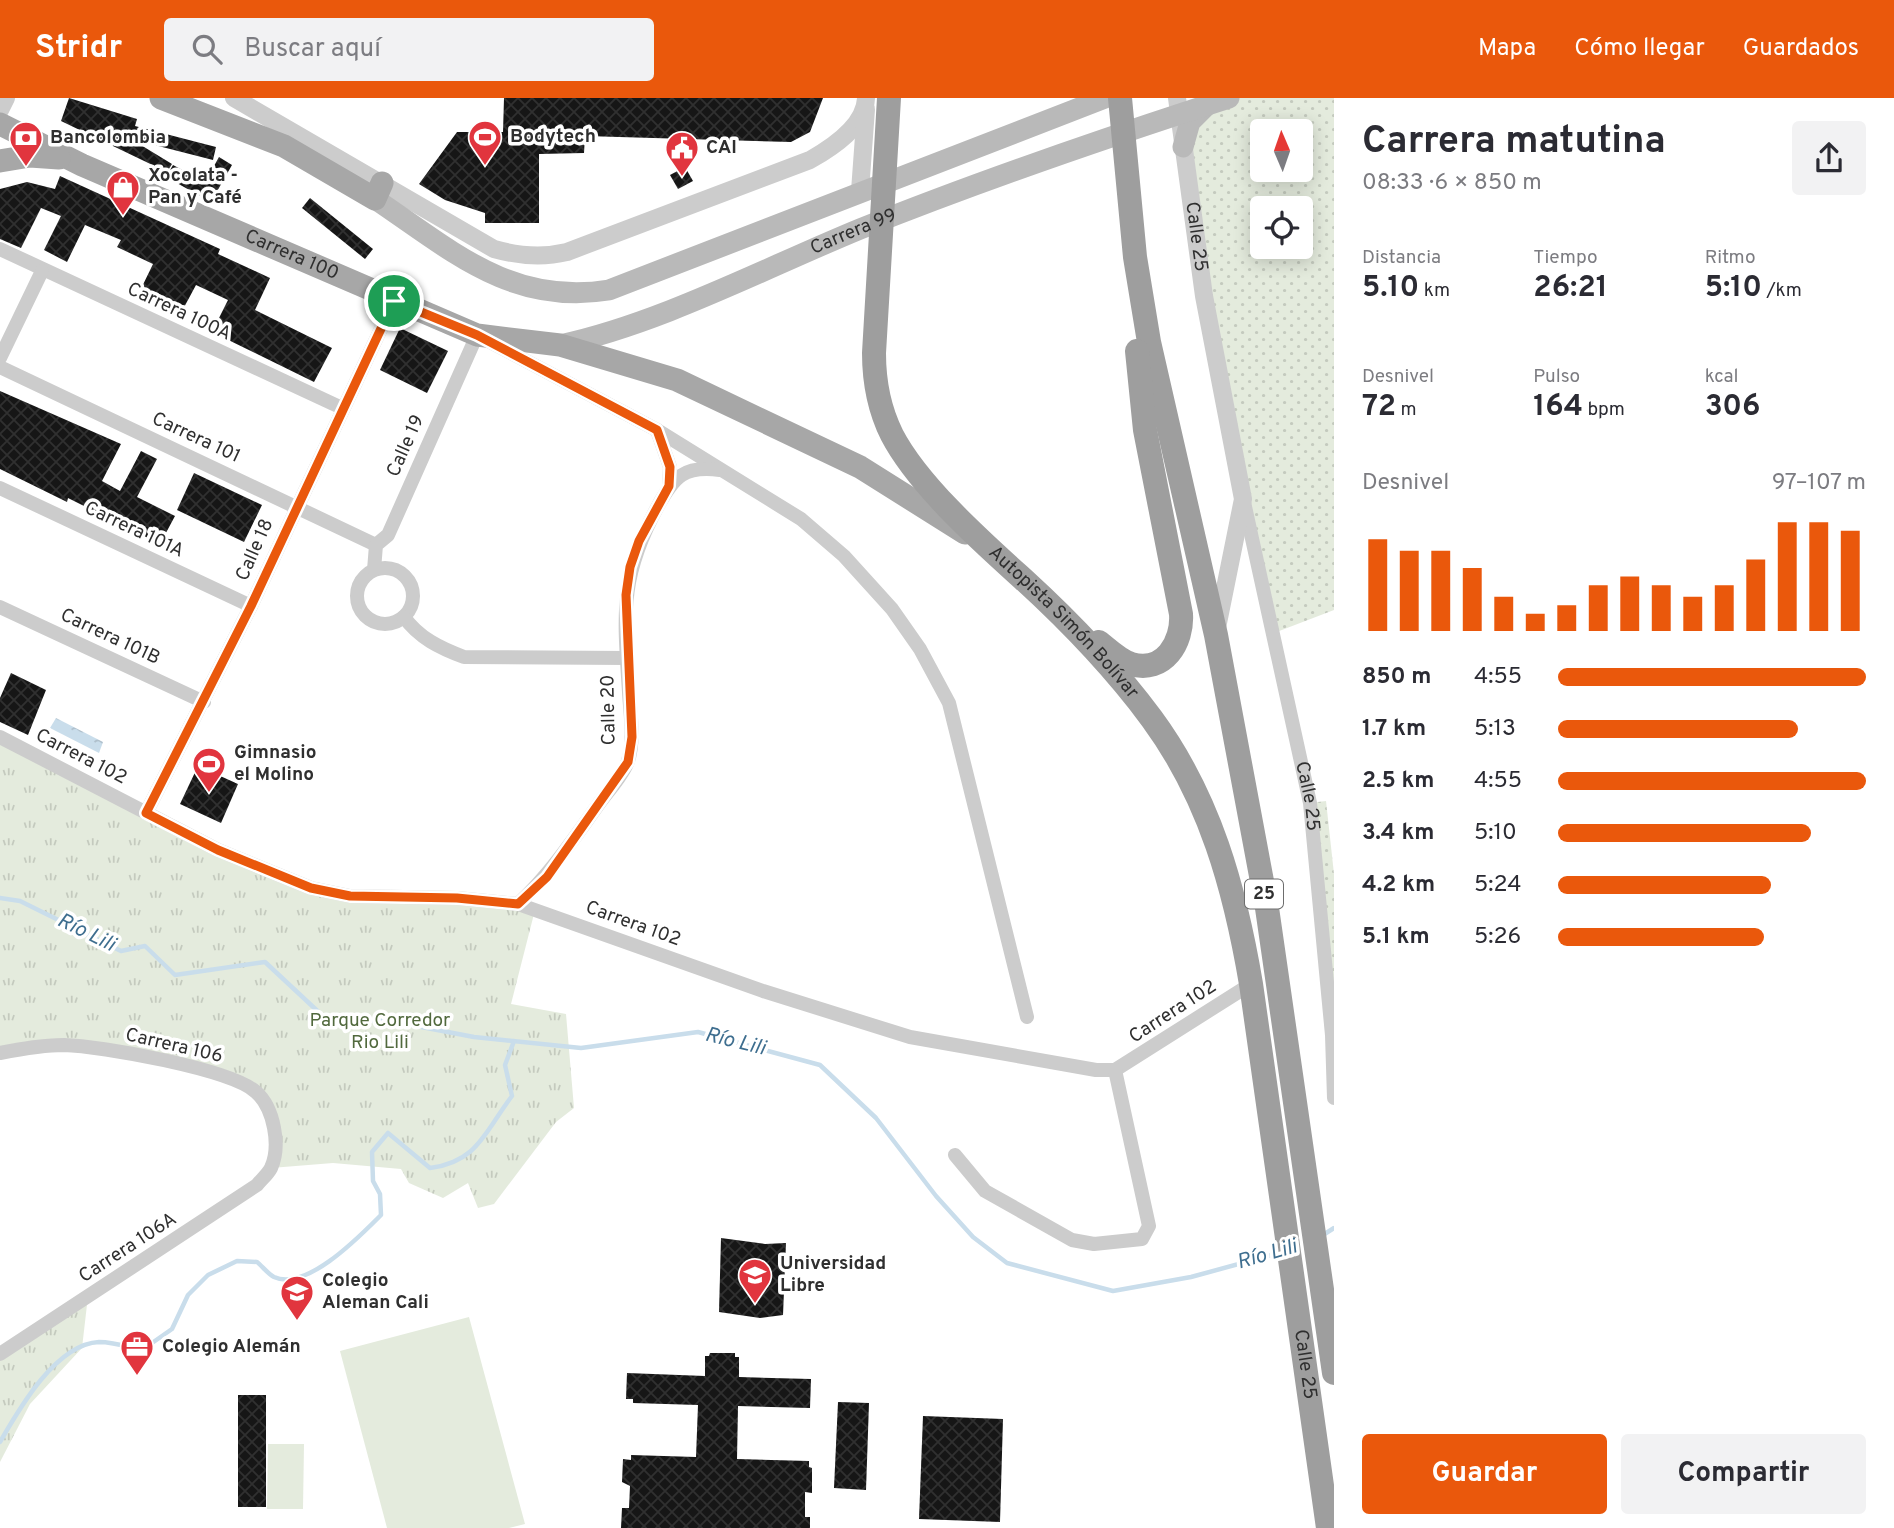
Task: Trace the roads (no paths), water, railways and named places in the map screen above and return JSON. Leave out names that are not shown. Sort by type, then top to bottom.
[{"type":"highway","name":"Autopista Simón Bolívar","points":[[889,98],[874,368],[887,424],[906,459],[921,476],[989,549],[1026,581],[1082,638],[1152,719],[1190,777],[1221,850],[1240,915],[1276,1158]]},
{"type":"highway","points":[[1026,581],[1121,660],[1141,666],[1160,661],[1178,643],[1181,623],[1174,514],[1145,430],[1136,344],[1135,257],[1120,98]]},
{"type":"highway","name":"25","points":[[1174,514],[1216,635]]},
{"type":"highway","name":"Calle 25","points":[[1216,635],[1278,974],[1333,1366]]},
{"type":"highway","name":"Calle 25","points":[[1276,1158],[1328,1528]]},
{"type":"main road","points":[[161,98],[284,146],[378,191]]},
{"type":"main road","name":"Carrera 99","points":[[378,191],[498,279],[561,292],[609,290],[1105,98]]},
{"type":"main road","name":"Carrera 99","points":[[477,335],[559,345],[622,328],[888,218],[1178,105],[1207,105],[1229,98]]},
{"type":"main road","points":[[1182,147],[1190,122],[1207,105]]},
{"type":"main road","name":"Carrera 100","points":[[0,124],[82,165],[477,335]]},
{"type":"main road","points":[[0,161],[38,156],[82,165]]},
{"type":"main road","points":[[559,345],[677,380],[773,424],[877,476],[989,549]]},
{"type":"street","points":[[0,110],[5,98]]},
{"type":"street","points":[[234,98],[378,191],[494,249],[516,255],[555,255],[810,160],[845,135],[866,104]]},
{"type":"street","points":[[860,191],[866,104]]},
{"type":"street","name":"Calle 25","points":[[1178,105],[1204,296],[1243,499],[1310,803],[1333,1036],[1334,1098]]},
{"type":"street","name":"Carrera 100A","points":[[0,249],[42,271],[342,408]]},
{"type":"street","points":[[0,358],[42,271]]},
{"type":"street","name":"Calle 18","points":[[146,813],[251,606],[394,301]]},
{"type":"street","name":"Carrera 100","points":[[477,335],[657,430],[801,519],[844,556],[892,609],[920,649],[949,703],[1027,1017]]},
{"type":"street","name":"Calle 19","points":[[376,545],[388,535],[477,335]]},
{"type":"street","name":"Carrera 101","points":[[0,367],[376,545]]},
{"type":"street","points":[[657,430],[670,467],[669,486]]},
{"type":"street","points":[[669,486],[680,475],[694,469],[724,471]]},
{"type":"street","name":"Calle 20","points":[[518,904],[547,877],[628,762],[632,737],[626,595],[630,567],[639,541],[669,486]]},
{"type":"street","name":"Carrera 101A","points":[[0,488],[251,606]]},
{"type":"street","name":"Calle 25","points":[[1216,635],[1243,499]]},
{"type":"street","points":[[374,570],[376,545]]},
{"type":"street","points":[[374,570],[397,571],[409,581],[413,596],[404,617],[386,625],[367,619],[361,612],[356,593],[365,575],[374,570]]},
{"type":"street","name":"Carrera 101B","points":[[0,607],[204,702]]},
{"type":"street","points":[[404,617],[414,631],[442,649],[464,657],[627,658]]},
{"type":"street","name":"Carrera 102","points":[[0,737],[218,850],[311,888],[350,896],[457,898],[518,904],[763,991],[910,1037],[1096,1070],[1115,1070],[1251,984]]},
{"type":"street","name":"Carrera 106","points":[[0,1054],[26,1048],[64,1045],[98,1049],[214,1073],[245,1084],[263,1100],[275,1128],[271,1168]]},
{"type":"street","points":[[955,1155],[985,1191],[1072,1240],[1094,1244],[1142,1239],[1149,1226],[1115,1070]]},
{"type":"street","name":"Carrera 106A","points":[[0,1354],[257,1185],[271,1168]]},
{"type":"water","points":[[56,718],[103,742],[99,753],[50,728]]},
{"type":"waterway","name":"Río Lili","points":[[0,898],[20,901],[121,951],[145,946],[175,975],[265,962],[326,1019],[390,1021],[474,1037],[581,1048],[698,1032],[820,1065],[876,1118],[936,1196],[973,1237],[1007,1263],[1113,1291],[1191,1277],[1279,1253]]},
{"type":"waterway","points":[[0,1442],[40,1380],[68,1354],[99,1342],[142,1350],[172,1329],[188,1295],[208,1275],[237,1261],[257,1262],[274,1277],[287,1280],[301,1277],[332,1260],[381,1215],[380,1194],[373,1181],[372,1152],[388,1133],[430,1168],[459,1159],[479,1143],[512,1096],[505,1065],[514,1041]]},
{"type":"waterway","name":"Río Lili","points":[[1323,1235],[1334,1228]]},
{"type":"place","name":"Bodytech","points":[[485,167]]},
{"type":"place","name":"Bancolombia","points":[[26,168]]},
{"type":"place","name":"CAI","points":[[682,178]]},
{"type":"place","name":"Xocolata - Pan y Café","points":[[123,217]]},
{"type":"place","name":"Gimnasio el Molino","points":[[209,794]]},
{"type":"place","name":"Universidad Libre","points":[[755,1305]]},
{"type":"place","name":"Colegio Aleman Cali","points":[[297,1322]]},
{"type":"place","name":"Colegio Alemán","points":[[137,1377]]},
{"type":"park label","name":"Parque Corredor Rio Lili","points":[[380,1032]]}]
